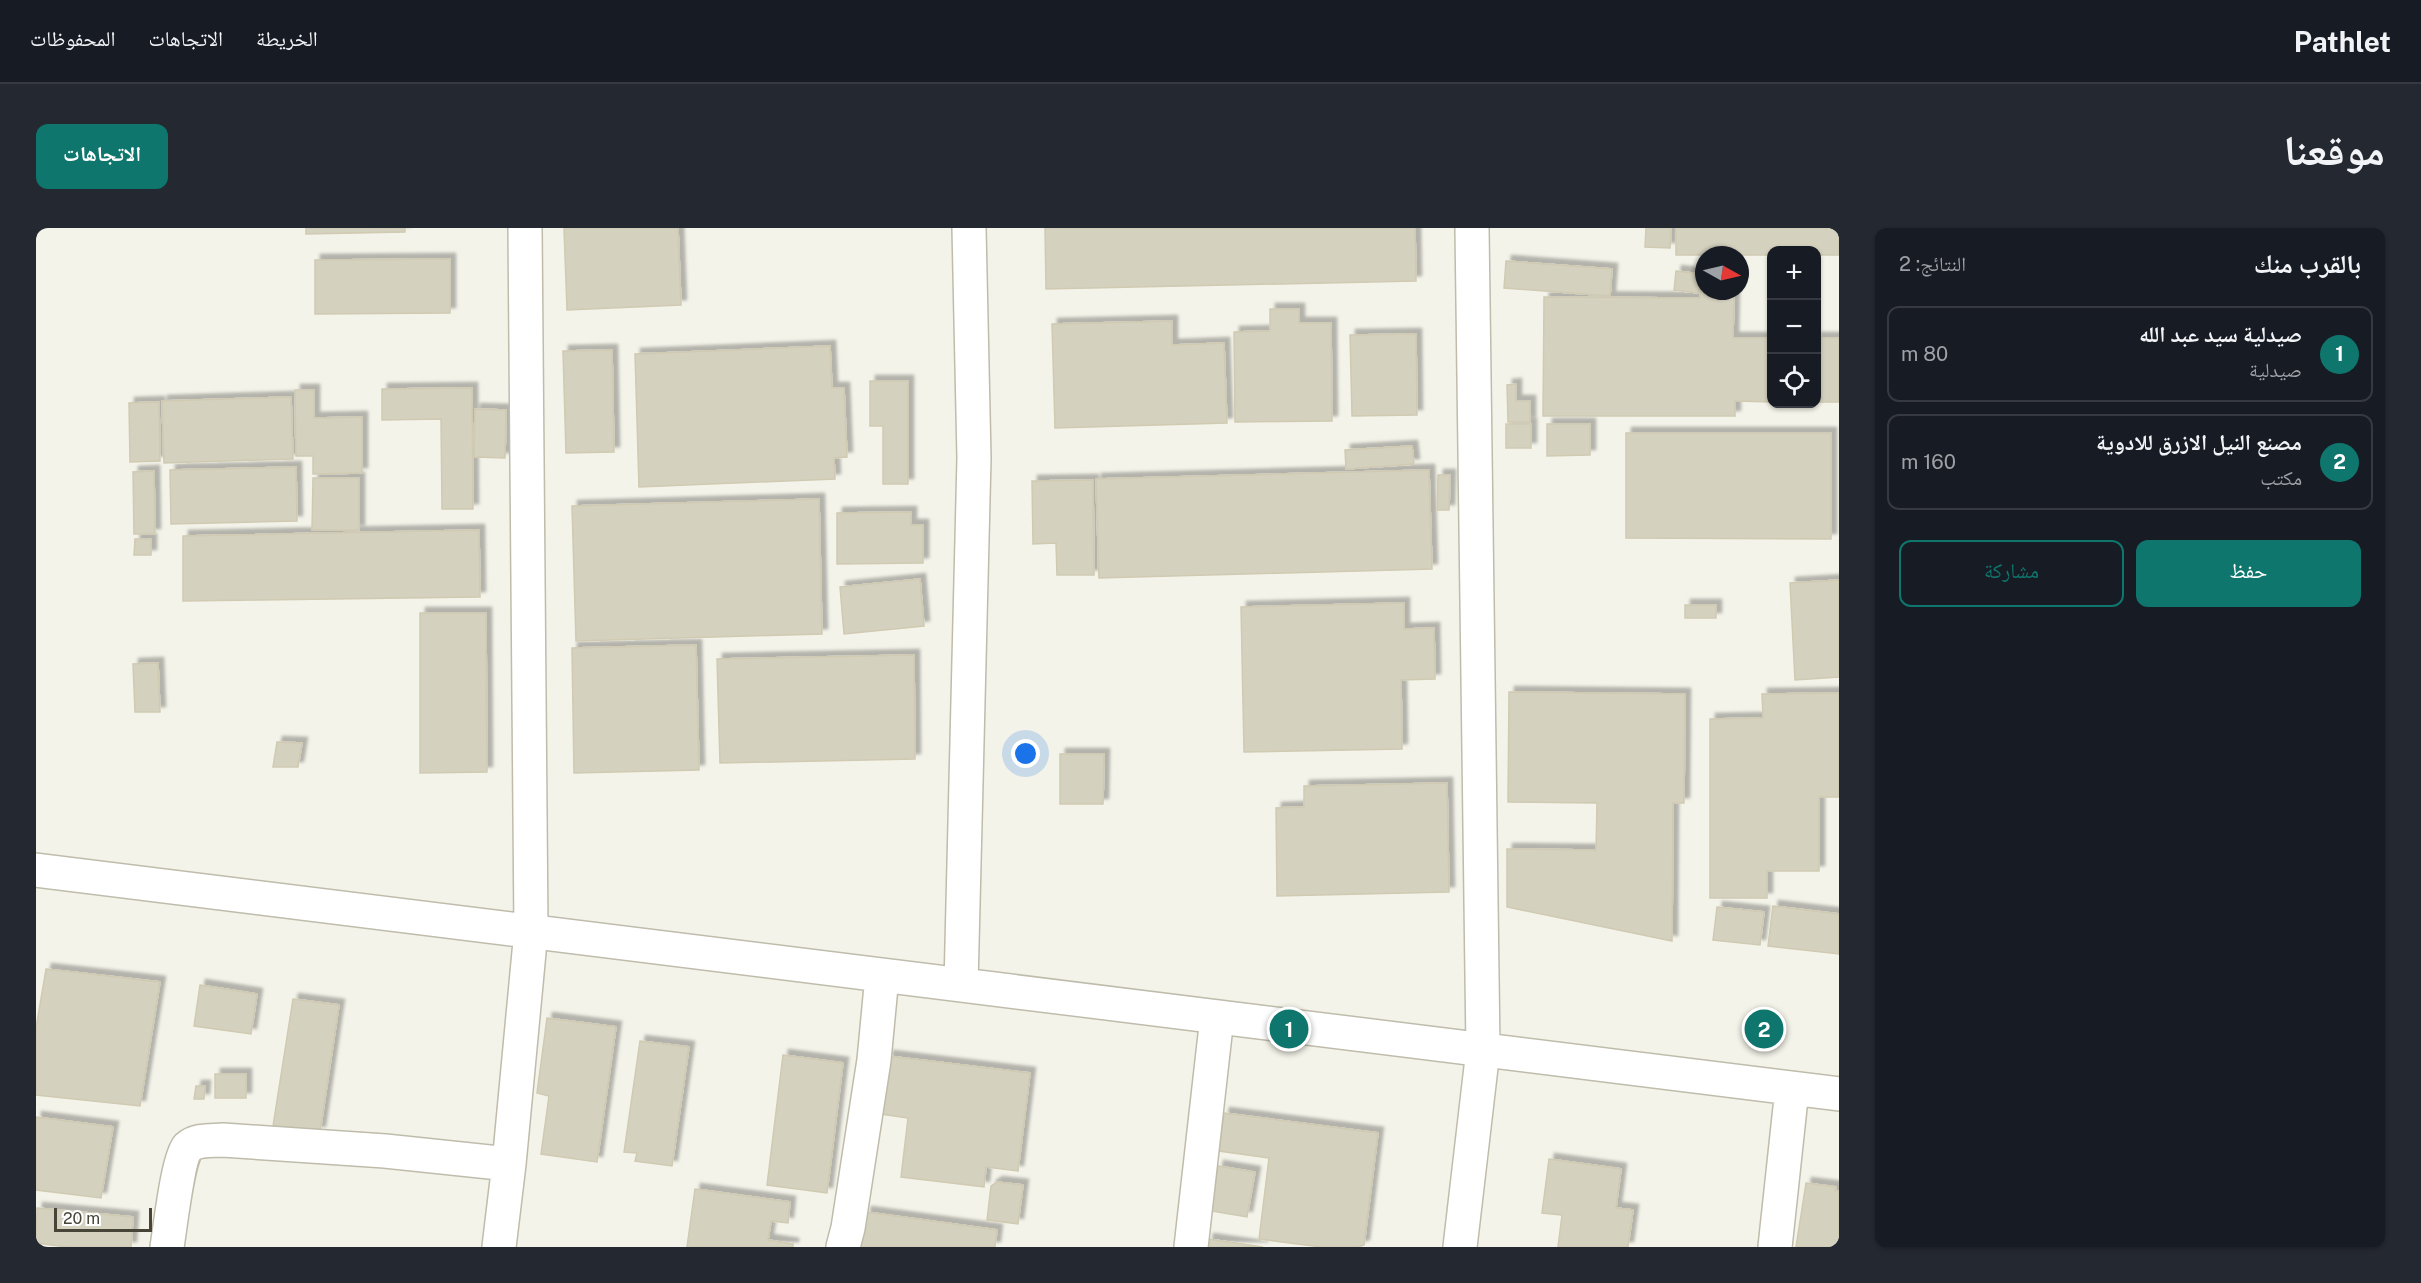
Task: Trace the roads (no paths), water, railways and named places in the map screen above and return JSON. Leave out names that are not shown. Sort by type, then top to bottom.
[{"type":"street","points":[[499,1247],[531,932],[525,228]]},
{"type":"street","points":[[961,985],[974,458],[969,228]]},
{"type":"street","points":[[1460,1247],[1483,1050],[1472,228]]},
{"type":"street","points":[[36,870],[1839,1095]]},
{"type":"street","points":[[843,1247],[848,1228],[874,1060],[882,976]]},
{"type":"street","points":[[1184,1244],[1217,1017]]},
{"type":"street","points":[[1775,1247],[1792,1089]]},
{"type":"street","points":[[167,1247],[181,1164],[186,1149],[198,1141],[224,1140],[385,1151],[509,1164]]},
{"type":"place","name":"صيدلية سيد عبد الله","points":[[1289,1029]]},
{"type":"place","name":"مصنع النيل الازرق للادوية","points":[[1764,1029]]}]
